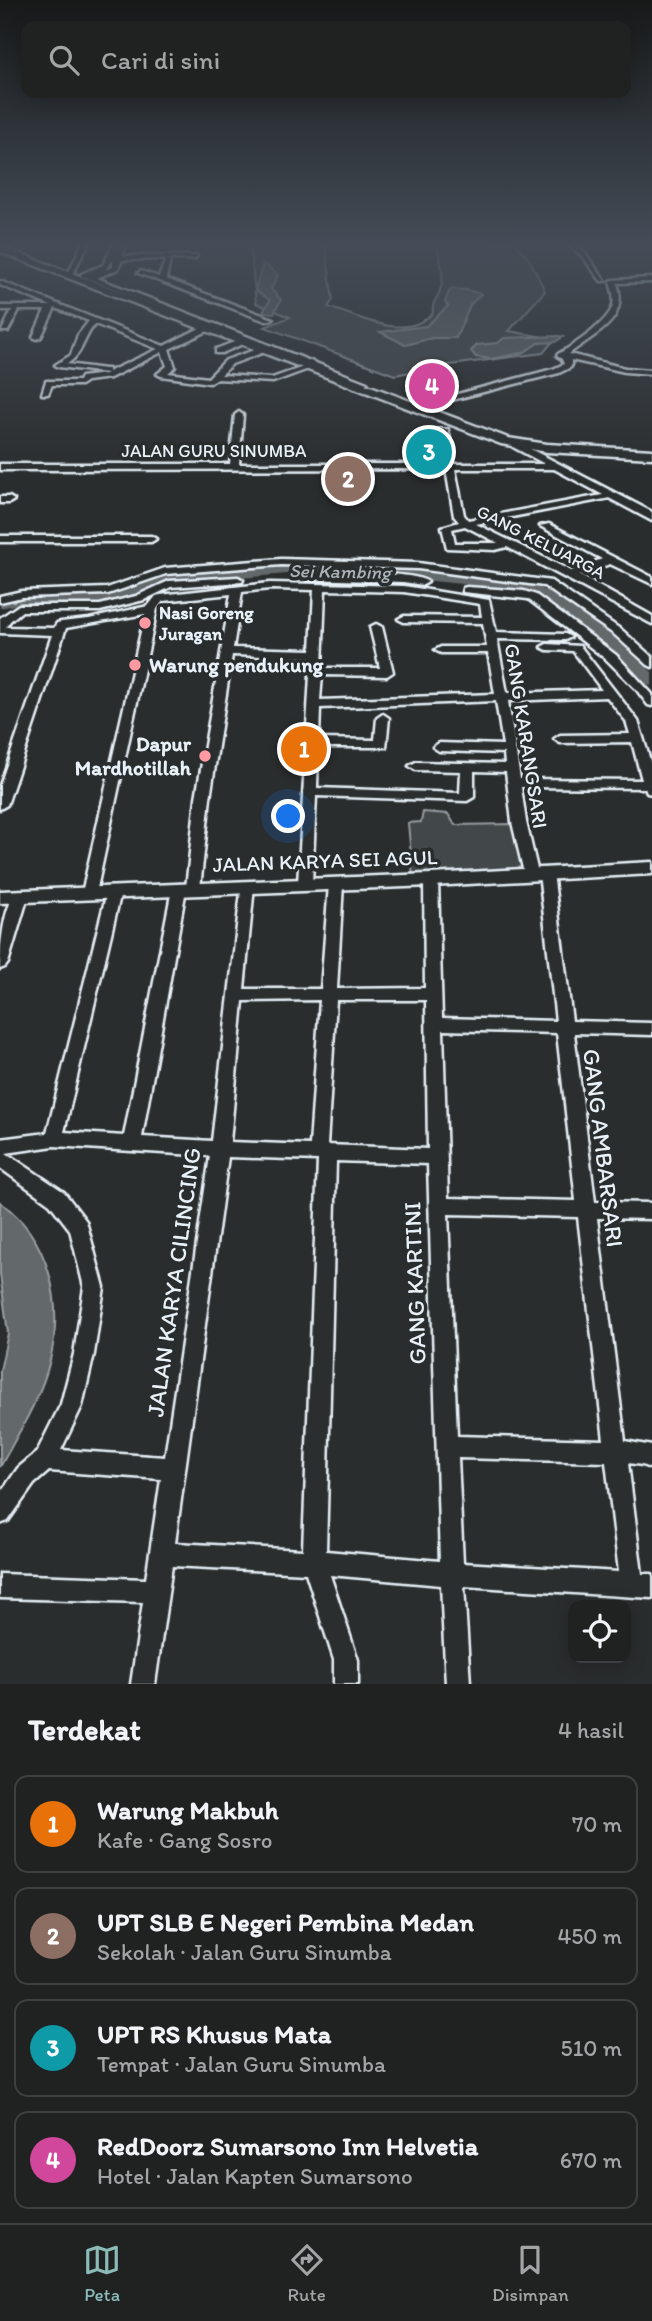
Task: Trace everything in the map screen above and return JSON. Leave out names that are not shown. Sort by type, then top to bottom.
[{"type":"highway","points":[[191,321],[517,445],[652,454]]},
{"type":"main road","points":[[517,445],[652,517]]},
{"type":"main road","name":"JALAN KARYA SEI AGUL","points":[[0,897],[431,880],[652,868]]},
{"type":"street","points":[[5,329],[10,321]]},
{"type":"street","points":[[37,337],[44,321]]},
{"type":"street","points":[[113,372],[59,365],[74,356],[82,335],[93,321],[165,349]]},
{"type":"street","points":[[195,321],[266,348]]},
{"type":"street","points":[[399,402],[553,359],[595,321]]},
{"type":"street","points":[[566,362],[568,351],[607,321]]},
{"type":"street","points":[[46,392],[50,379],[80,383],[84,379],[101,378],[207,328]]},
{"type":"street","points":[[219,351],[242,341]]},
{"type":"street","points":[[213,379],[229,362],[266,348]]},
{"type":"street","points":[[165,349],[171,367],[161,374],[213,379],[272,380],[313,367]]},
{"type":"street","points":[[553,359],[614,372],[652,374]]},
{"type":"street","points":[[412,407],[500,384],[566,362]]},
{"type":"street","points":[[489,379],[500,384]]},
{"type":"street","points":[[234,467],[239,415]]},
{"type":"street","name":"JALAN GURU SINUMBA","points":[[0,467],[554,466]]},
{"type":"street","name":"GANG KELUARGA","points":[[450,467],[459,516],[466,523],[570,575],[652,621]]},
{"type":"street","points":[[458,563],[447,527],[610,495]]},
{"type":"street","points":[[545,526],[652,581]]},
{"type":"street","points":[[0,539],[150,539]]},
{"type":"street","points":[[451,546],[495,547],[509,544]]},
{"type":"street","points":[[570,575],[610,560]]},
{"type":"street","points":[[0,599],[22,594],[108,591],[165,571],[281,562],[418,566],[547,583],[619,633],[652,663]]},
{"type":"street","points":[[0,629],[16,609],[100,608],[119,605],[169,584],[293,577],[403,579],[456,589],[524,594],[613,660],[652,702]]},
{"type":"street","points":[[89,893],[152,609],[160,598],[237,588],[320,586],[312,792],[305,884]]},
{"type":"street","name":"GANG KARANGSARI","points":[[320,586],[414,590],[477,600],[485,605],[510,749],[519,821],[538,873]]},
{"type":"street","points":[[132,1143],[186,889],[237,588]]},
{"type":"street","points":[[0,805],[63,624],[89,622],[152,609]]},
{"type":"street","points":[[404,619],[488,620]]},
{"type":"street","points":[[317,671],[387,672],[376,627]]},
{"type":"street","points":[[0,629],[58,632]]},
{"type":"street","points":[[490,635],[565,637]]},
{"type":"street","points":[[513,783],[651,787],[626,710],[576,648],[547,647]]},
{"type":"street","points":[[440,650],[492,650]]},
{"type":"street","points":[[227,651],[271,657],[318,654]]},
{"type":"street","points":[[316,704],[612,693]]},
{"type":"street","points":[[314,743],[381,744],[383,718]]},
{"type":"street","points":[[560,739],[637,738]]},
{"type":"street","points":[[439,747],[510,749]]},
{"type":"street","points":[[416,766],[512,768]]},
{"type":"street","points":[[312,792],[467,797],[468,767]]},
{"type":"street","name":"GANG AMBARSARI","points":[[538,873],[563,1027],[614,1441],[642,1586]]},
{"type":"street","name":"GANG KARTINI","points":[[431,880],[437,1157],[458,1684]]},
{"type":"street","points":[[336,884],[327,993],[314,1562],[346,1660],[346,1684]]},
{"type":"street","name":"JALAN KARYA CILINCING","points":[[143,1684],[220,1149],[247,886]]},
{"type":"street","points":[[54,1139],[114,892]]},
{"type":"street","points":[[0,963],[21,896]]},
{"type":"street","points":[[237,995],[433,994]]},
{"type":"street","points":[[434,1024],[652,1029]]},
{"type":"street","points":[[0,1146],[54,1139],[220,1149],[437,1157]]},
{"type":"street","points":[[0,1158],[57,1198],[79,1227],[94,1287],[85,1354],[71,1406],[45,1460],[26,1476],[0,1513]]},
{"type":"street","points":[[439,1206],[652,1211]]},
{"type":"street","points":[[447,1447],[614,1441],[652,1458]]},
{"type":"street","points":[[45,1460],[173,1469]]},
{"type":"street","points":[[162,1554],[314,1562],[642,1586]]},
{"type":"street","points":[[0,1586],[156,1591]]},
{"type":"shaded area","points":[[281,321],[367,321],[382,325],[409,326],[423,321],[518,321],[509,331],[555,339],[543,353],[395,375],[265,327]]},
{"type":"shaded area","points":[[432,321],[463,321],[456,338],[432,338],[406,345],[380,332],[426,326]]},
{"type":"shaded area","points":[[563,337],[555,342],[538,343],[523,353],[491,359],[476,357],[471,351],[477,345],[498,343],[504,338]]},
{"type":"shaded area","points":[[423,812],[448,814],[455,825],[515,824],[526,871],[413,877],[408,823],[421,822]]},
{"type":"shaded area","points":[[0,1202],[31,1234],[41,1253],[54,1294],[55,1316],[50,1360],[41,1388],[0,1467],[0,1371],[8,1333],[0,1274]]},
{"type":"building","points":[[432,428],[449,428],[454,449],[436,449]]},
{"type":"waterway","name":"Sei Kambing","points":[[0,603],[23,598],[116,599],[167,579],[287,569],[403,573],[523,586],[551,599],[609,642],[652,681]]},
{"type":"place","name":"RedDoorz Sumarsono Inn Helvetia","points":[[432,386]]},
{"type":"place","name":"UPT RS Khusus Mata","points":[[429,452]]},
{"type":"place","name":"UPT SLB E Negeri Pembina Medan","points":[[348,479]]},
{"type":"place","name":"Nasi Goreng Juragan","points":[[145,623]]},
{"type":"place","name":"Warung pendukung","points":[[135,665]]},
{"type":"place","name":"Warung Makbuh","points":[[304,749]]},
{"type":"place","name":"Dapur Mardhotillah","points":[[205,756]]}]
